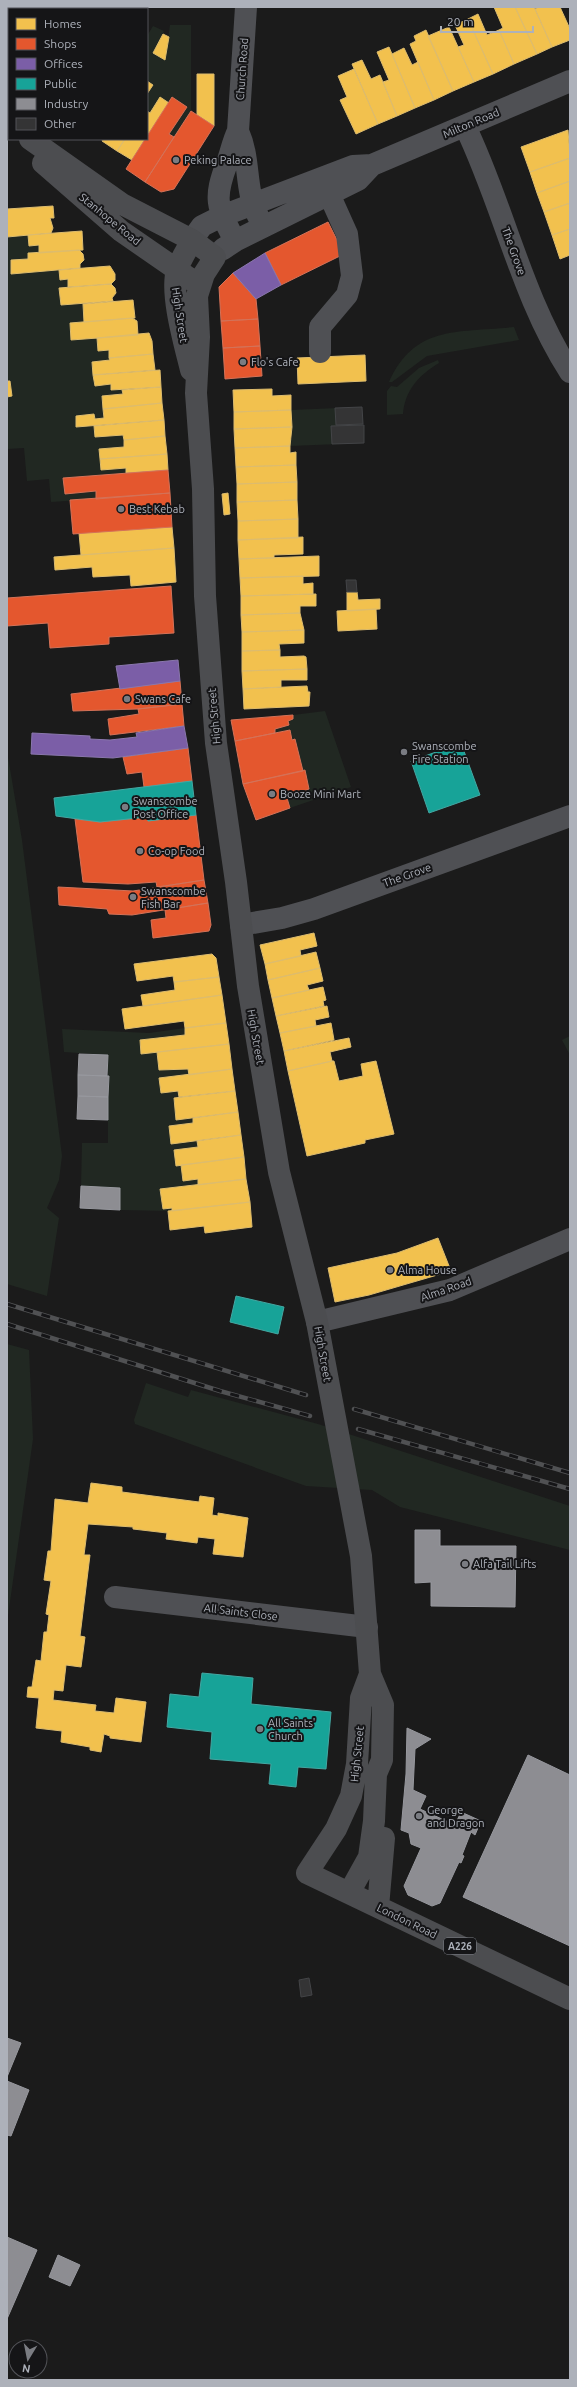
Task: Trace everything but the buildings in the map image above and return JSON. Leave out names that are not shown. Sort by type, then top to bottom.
[{"type":"main road","name":"Stanhope Road","points":[[36,144],[122,204],[192,240],[215,257]]},
{"type":"main road","name":"Stanhope Road","points":[[36,144],[45,165],[49,169],[121,231],[199,285]]},
{"type":"main road","name":"High Street","points":[[192,240],[177,270],[176,296],[183,338],[196,393]]},
{"type":"main road","name":"High Street","points":[[215,257],[199,285],[196,301],[199,337],[196,393],[203,489],[205,596],[214,723],[248,986],[280,1172],[317,1322],[362,1569],[370,1674],[383,1705],[382,1760],[376,1774],[374,1821],[369,1857],[340,1889],[307,1872],[336,1829],[351,1796],[357,1764],[361,1698],[370,1674]]},
{"type":"main road","name":"High Street","points":[[378,1907],[389,1777],[382,1760]]},
{"type":"main road","name":"London Road","points":[[340,1889],[570,1999]]},
{"type":"street","name":"Church Road","points":[[235,241],[222,216],[218,188],[231,145],[238,131],[246,7]]},
{"type":"street","name":"Milton Road","points":[[192,240],[202,226],[222,216],[353,166],[372,165],[570,80]]},
{"type":"street","name":"The Grove","points":[[465,126],[482,163],[534,306],[570,372]]},
{"type":"street","name":"Church Road","points":[[238,131],[246,148],[252,204],[263,226]]},
{"type":"street","name":"Milton Road","points":[[215,257],[235,241],[358,180],[372,165]]},
{"type":"street","points":[[320,352],[320,327],[347,295],[352,276],[347,234],[329,194]]},
{"type":"street","name":"The Grove","points":[[241,925],[282,918],[314,909],[570,816]]},
{"type":"street","name":"Alma Road","points":[[317,1322],[450,1290],[570,1239]]},
{"type":"street","name":"All Saints Close","points":[[115,1597],[366,1627]]},
{"type":"shaded area","points":[[170,25],[191,25],[191,111],[174,137],[169,134],[187,107],[172,97],[169,103],[150,113],[148,112],[148,92],[153,85],[148,82],[148,34],[153,26],[164,31],[153,53],[165,60]]},
{"type":"shaded area","points":[[28,235],[29,246],[39,245],[39,253],[28,259],[11,260],[11,273],[59,270],[60,280],[68,279],[68,287],[60,288],[61,305],[83,304],[84,322],[70,324],[71,340],[97,338],[98,351],[109,350],[110,360],[92,362],[95,386],[111,384],[111,390],[122,390],[123,394],[102,396],[104,418],[95,419],[94,414],[76,417],[77,427],[94,426],[95,437],[123,435],[124,447],[99,449],[101,470],[126,468],[126,473],[63,478],[65,494],[96,491],[96,499],[51,502],[49,479],[27,481],[24,448],[7,449],[7,397],[12,396],[10,381],[7,381],[7,237]]},
{"type":"shaded area","points":[[514,327],[519,340],[427,356],[392,382],[389,382],[400,363],[412,350],[425,341],[441,335],[457,332]]},
{"type":"shaded area","points":[[438,360],[439,363],[419,378],[410,390],[404,405],[403,414],[387,415],[387,391],[391,386],[397,387],[419,368]]},
{"type":"shaded area","points":[[362,407],[364,443],[290,446],[289,439],[292,439],[291,410]]},
{"type":"shaded area","points":[[325,711],[351,787],[290,808],[287,798],[309,789],[305,771],[303,771],[290,730],[275,733],[275,729],[288,725],[288,721],[293,719],[293,715]]},
{"type":"shaded area","points":[[7,751],[22,840],[62,1156],[59,1180],[47,1208],[59,1218],[47,1296],[7,1284]]},
{"type":"shaded area","points":[[185,1028],[185,1035],[140,1041],[141,1054],[157,1052],[159,1070],[188,1069],[189,1075],[159,1078],[161,1093],[178,1091],[179,1097],[174,1098],[176,1120],[193,1118],[193,1123],[169,1126],[171,1144],[197,1141],[198,1147],[181,1165],[183,1181],[198,1179],[198,1185],[161,1189],[163,1209],[172,1208],[172,1211],[120,1210],[120,1188],[81,1186],[82,1143],[108,1143],[108,1055],[64,1052],[62,1029],[149,1033]]},
{"type":"shaded area","points":[[570,1036],[570,1055],[562,1040]]},
{"type":"shaded area","points":[[7,1344],[29,1350],[33,1439],[7,1623]]},
{"type":"shaded area","points":[[146,1383],[188,1397],[191,1390],[318,1424],[570,1506],[570,1550],[400,1507],[372,1490],[306,1486],[135,1424],[134,1420]]},
{"type":"railway","points":[[7,1304],[306,1395]]},
{"type":"railway","points":[[7,1324],[220,1391],[310,1416]]},
{"type":"railway","points":[[354,1409],[570,1473]]},
{"type":"railway","points":[[358,1429],[570,1489]]},
{"type":"place","name":"Peking Palace","points":[[176,160]]},
{"type":"place","name":"Flo's Cafe","points":[[243,362]]},
{"type":"place","name":"Best Kebab","points":[[121,509]]},
{"type":"place","name":"Swans Cafe","points":[[127,699]]},
{"type":"place","name":"Swanscombe Fire Station","points":[[404,752]]},
{"type":"place","name":"Booze Mini Mart","points":[[272,794]]},
{"type":"place","name":"Swanscombe Post Office","points":[[125,807]]},
{"type":"place","name":"Co-op Food","points":[[140,851]]},
{"type":"place","name":"Swanscombe Fish Bar","points":[[133,897]]},
{"type":"place","name":"Alma House","points":[[390,1270]]},
{"type":"place","name":"Alfa Tail Lifts","points":[[465,1564]]},
{"type":"place","name":"All Saints' Church","points":[[260,1729]]},
{"type":"place","name":"George and Dragon","points":[[419,1816]]}]
